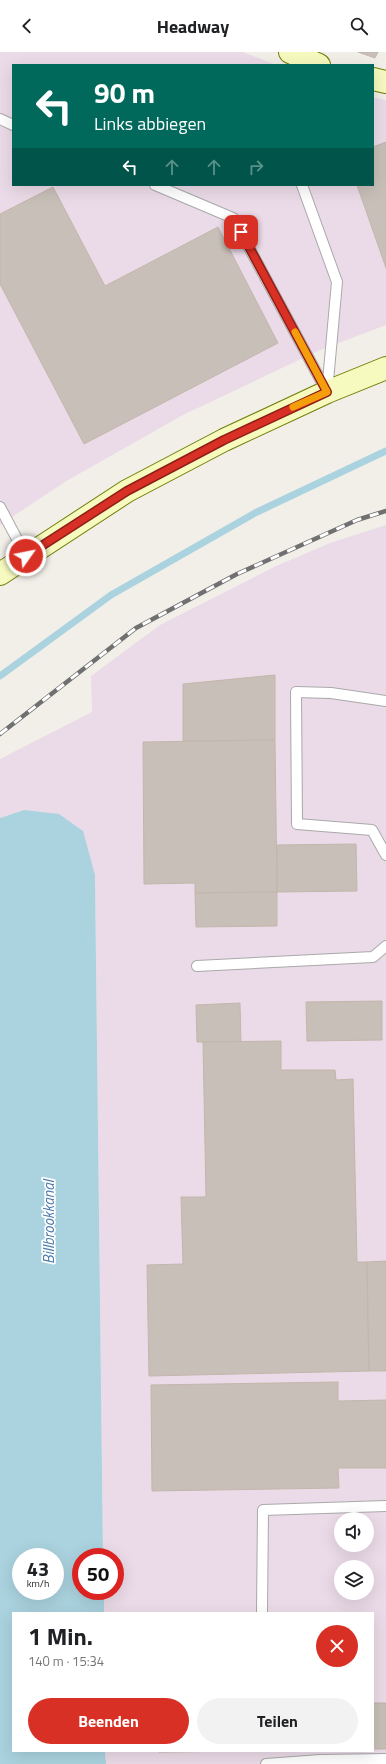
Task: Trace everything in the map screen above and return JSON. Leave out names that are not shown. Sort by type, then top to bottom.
[{"type":"main road","points":[[290,52],[316,64]]},
{"type":"main road","points":[[374,79],[386,82]]},
{"type":"main road","points":[[0,574],[127,491],[224,440],[327,392],[386,368]]},
{"type":"lane","points":[[0,119],[12,125]]},
{"type":"lane","points":[[157,186],[233,218],[327,392]]},
{"type":"lane","points":[[302,186],[337,282],[327,392]]},
{"type":"lane","points":[[0,507],[26,556]]},
{"type":"lane","points":[[386,701],[331,693],[296,692],[297,824],[372,830],[386,855]]},
{"type":"lane","points":[[197,966],[373,957],[386,946]]},
{"type":"lane","points":[[262,1612],[263,1510],[386,1506]]},
{"type":"lane","points":[[266,1764],[320,1760],[386,1759]]},
{"type":"shaded area","points":[[0,52],[243,52],[273,64],[12,64],[12,186],[374,186],[374,97],[386,100],[386,325],[318,351],[183,415],[68,480],[0,525]]},
{"type":"shaded area","points":[[386,525],[386,1764],[106,1764],[105,1752],[374,1752],[374,1612],[104,1612],[104,1600],[124,1600],[124,1548],[103,1548],[95,875],[24,810],[0,818],[0,759],[92,712],[91,676],[160,625],[274,567],[330,543]]},
{"type":"water","name":"Billbrookkanal","points":[[24,810],[59,814],[83,831],[95,875],[103,1548],[72,1548],[72,1600],[104,1600],[104,1612],[12,1612],[12,1752],[105,1752],[106,1764],[0,1764],[0,818]]},
{"type":"building","points":[[358,52],[378,52],[375,58]]},
{"type":"building","points":[[386,142],[386,268],[357,186],[374,186],[374,147]]},
{"type":"building","points":[[53,187],[105,286],[218,227],[278,343],[84,444],[0,284],[0,214]]},
{"type":"building","points":[[275,675],[275,740],[183,741],[183,684]]},
{"type":"building","points":[[275,740],[277,892],[195,893],[195,883],[144,884],[143,742]]},
{"type":"building","points":[[356,844],[357,891],[277,892],[277,845]]},
{"type":"building","points":[[277,892],[277,926],[196,927],[195,893]]},
{"type":"building","points":[[382,1001],[382,1040],[307,1041],[306,1002]]},
{"type":"building","points":[[240,1003],[241,1042],[197,1042],[196,1005]]},
{"type":"building","points":[[281,1041],[281,1070],[335,1070],[336,1080],[353,1079],[357,1262],[367,1262],[369,1371],[149,1376],[147,1265],[183,1264],[181,1197],[206,1197],[203,1042]]},
{"type":"building","points":[[386,1261],[386,1371],[369,1371],[367,1262]]},
{"type":"building","points":[[338,1382],[338,1401],[386,1400],[386,1468],[338,1468],[339,1488],[152,1491],[151,1385]]},
{"type":"building","points":[[374,1703],[386,1703],[386,1749],[374,1749]]},
{"type":"waterway","points":[[0,676],[111,595],[255,513],[386,451]]},
{"type":"railway","points":[[0,734],[136,628],[237,574],[357,520],[386,511]]},
{"type":"slow traffic","points":[[293,407],[327,392],[295,332]]},
{"type":"route","points":[[26,556],[127,491],[224,440],[327,392],[241,232]]}]
